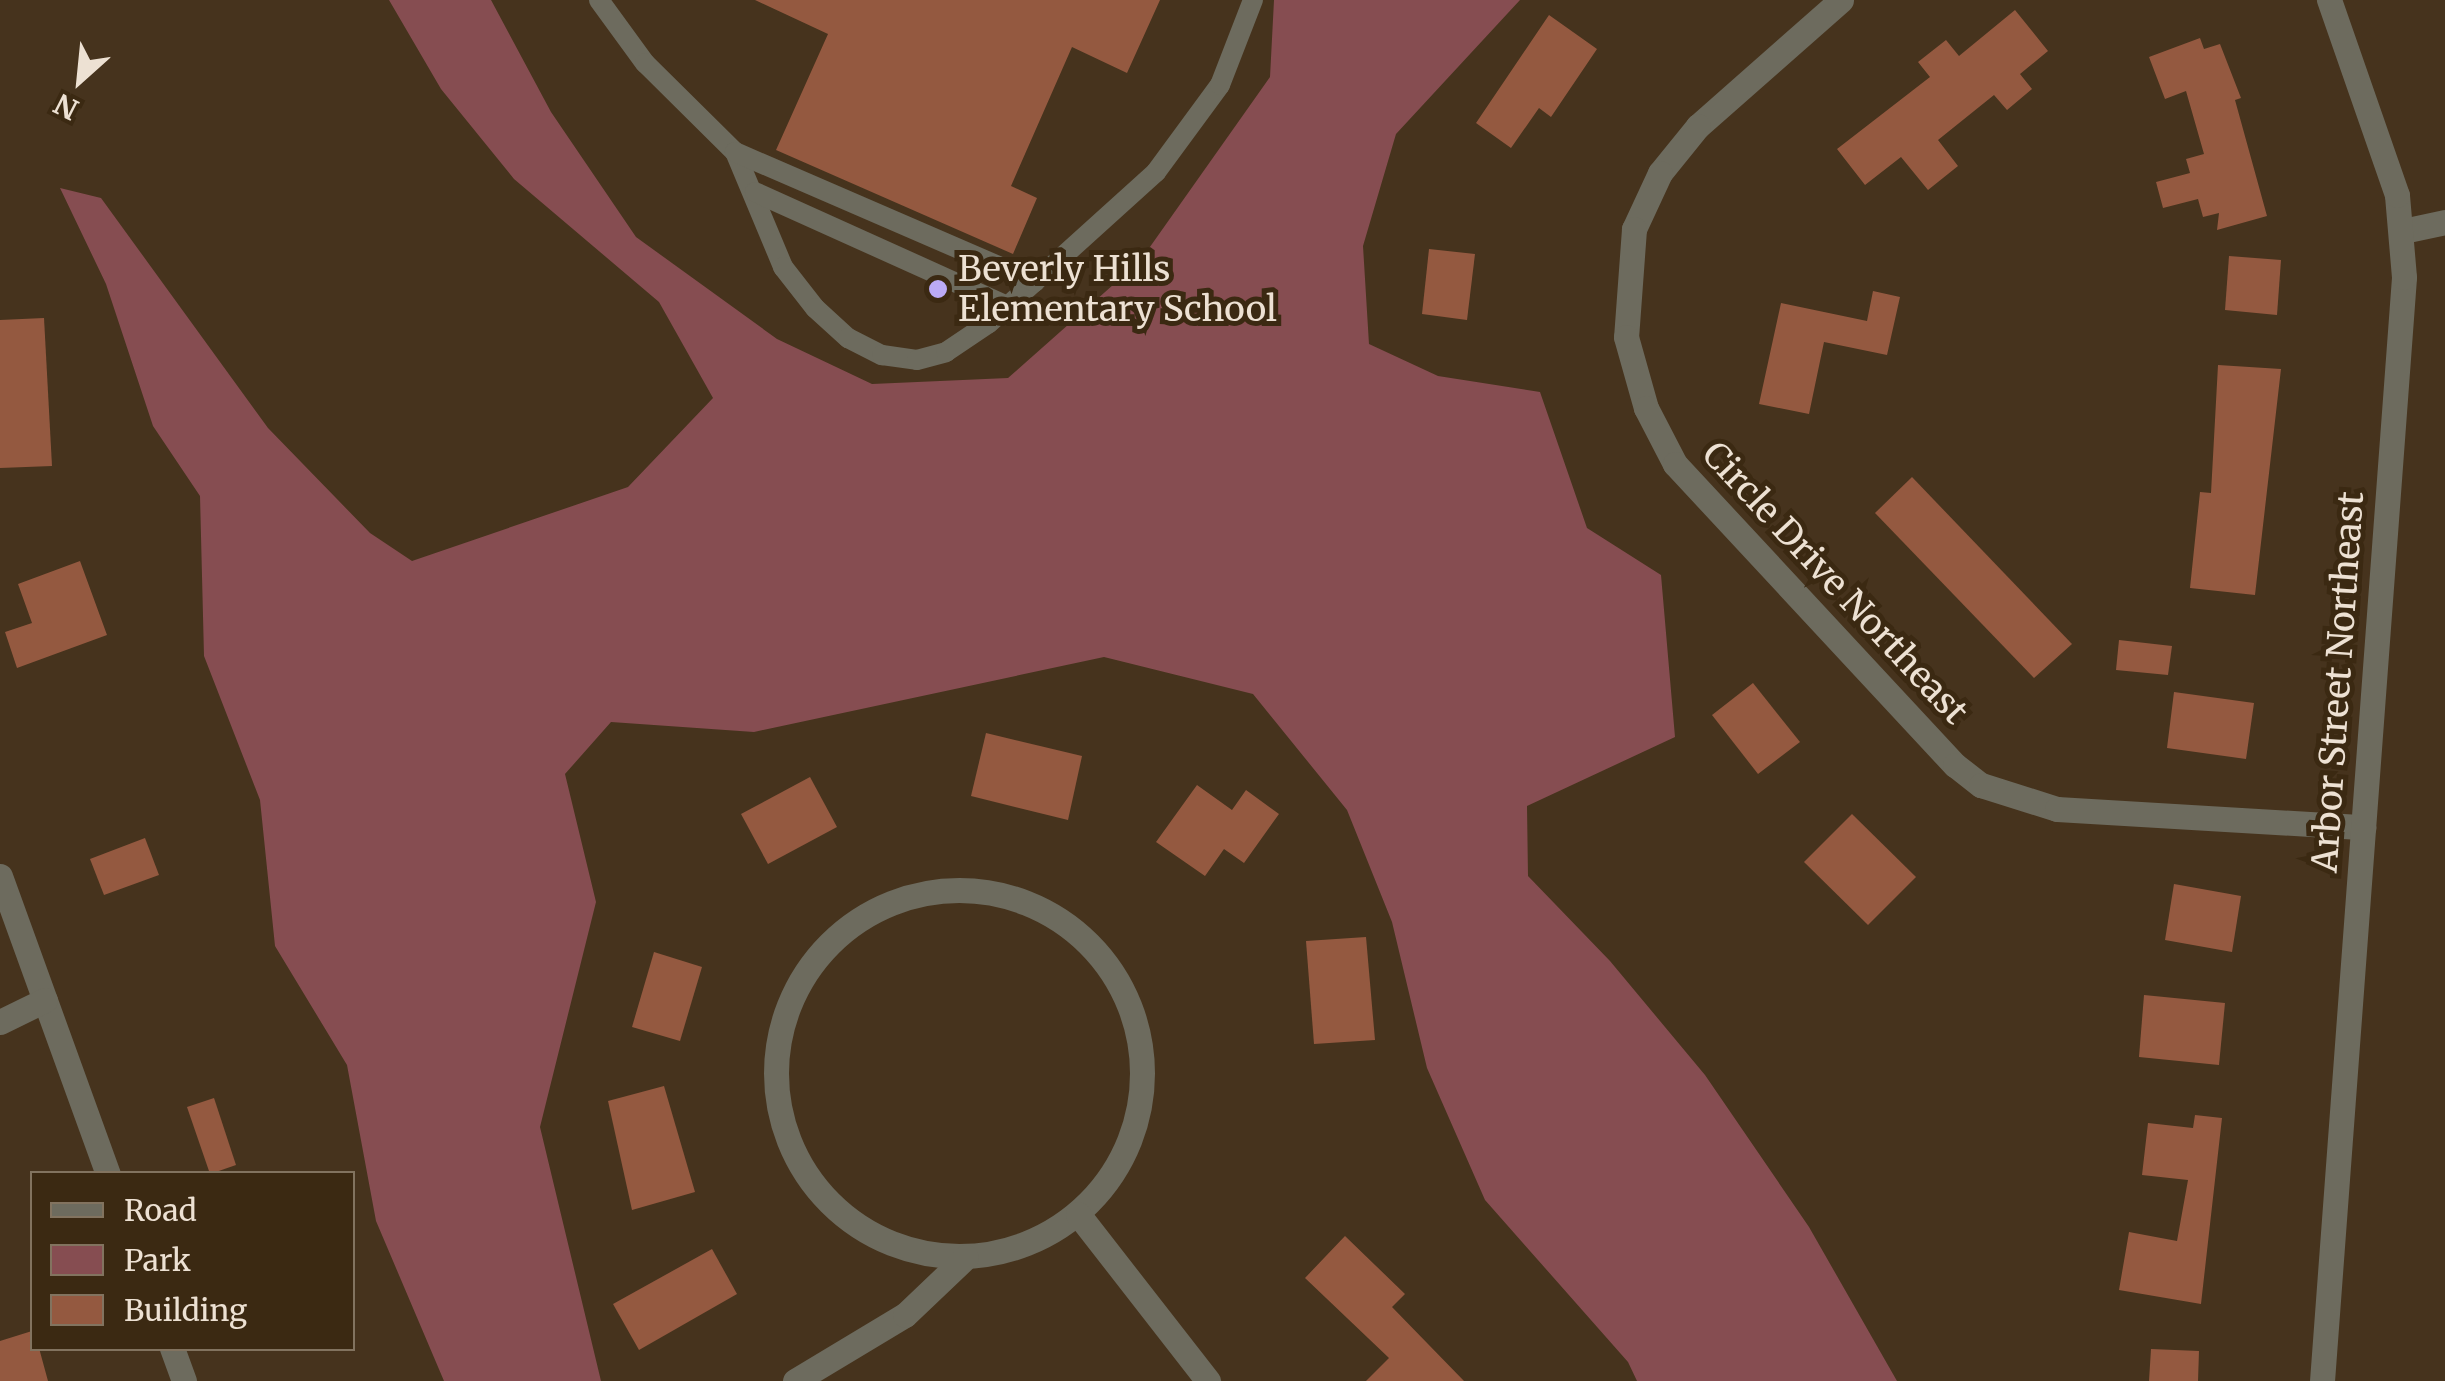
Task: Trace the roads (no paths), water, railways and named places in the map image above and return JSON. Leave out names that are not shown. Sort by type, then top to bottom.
[{"type":"street","name":"Circle Drive Northeast","points":[[1841,0],[1698,126],[1660,173],[1634,229],[1624,296],[1626,337],[1646,408],[1675,464],[1955,766],[1982,784],[2057,809],[2363,826]]},
{"type":"street","name":"Arbor Street Northeast","points":[[2322,1381],[2403,231],[2397,195],[2329,0]]},
{"type":"street","points":[[2403,231],[2445,222]]},
{"type":"street","points":[[0,876],[107,1171]]},
{"type":"street","points":[[978,890],[1020,900],[1082,937],[1119,982],[1134,1016],[1143,1087],[1124,1157],[1078,1214],[1006,1251],[966,1257],[882,1240],[845,1218],[814,1188],[792,1151],[778,1110],[781,1024],[797,984],[822,949],[892,901],[978,890]]},
{"type":"street","points":[[0,1022],[45,1000]]},
{"type":"street","points":[[1078,1214],[1208,1381]]},
{"type":"street","points":[[795,1381],[905,1315],[966,1257]]},
{"type":"street","points":[[173,1351],[184,1381]]},
{"type":"lane","points":[[599,0],[645,63],[735,152],[755,192],[768,236],[793,280],[848,338],[882,355],[917,360],[946,352],[1007,306],[1156,172],[1220,85],[1253,0]]},
{"type":"lane","points":[[735,152],[1035,282]]},
{"type":"lane","points":[[755,192],[1007,306]]},
{"type":"place","name":"Beverly Hills Elementary School","points":[[938,289]]}]
